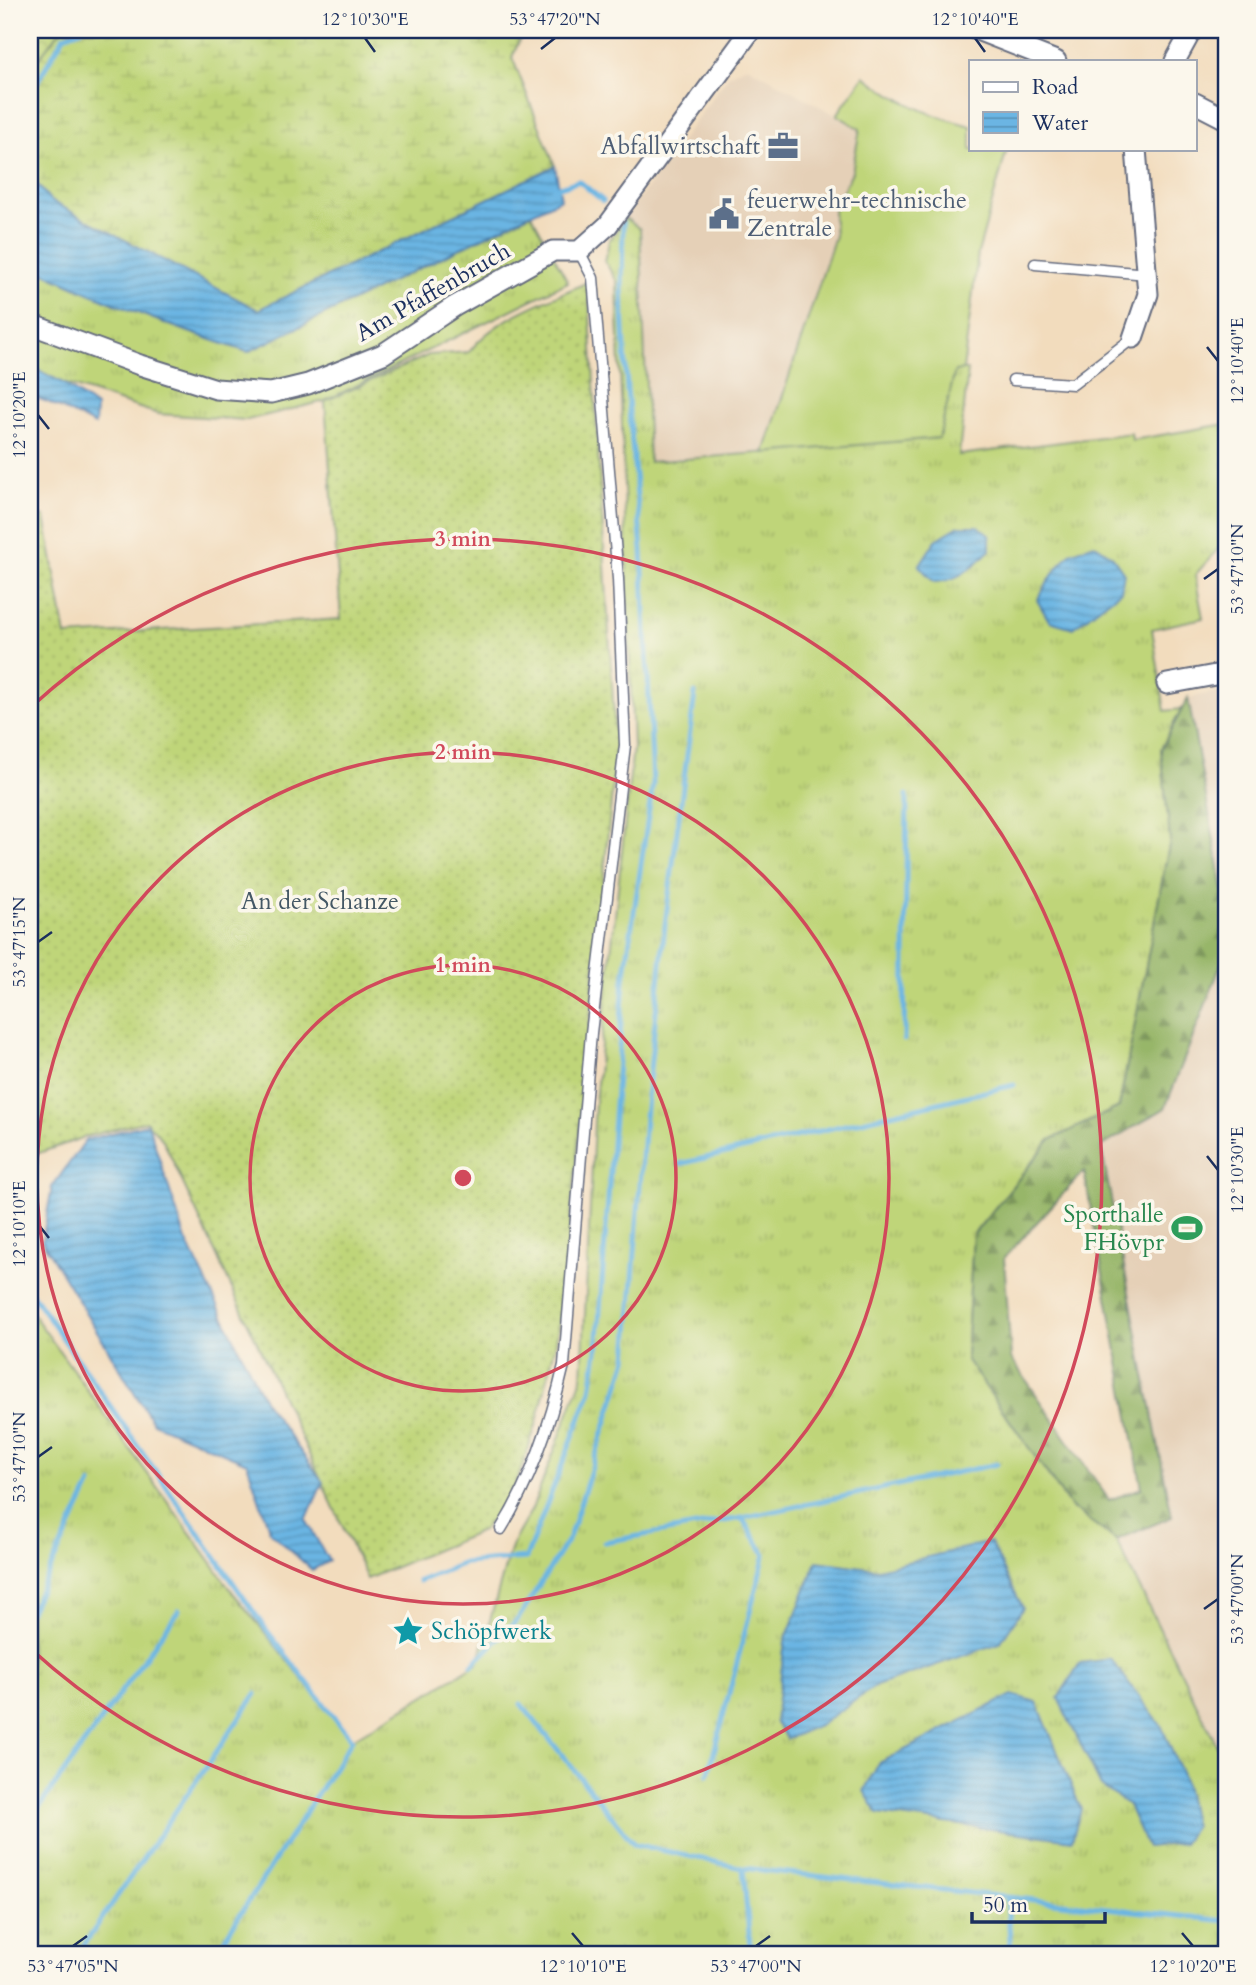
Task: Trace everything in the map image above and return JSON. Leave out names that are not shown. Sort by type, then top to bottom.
[{"type":"street","points":[[579,251],[608,225],[751,30]]},
{"type":"street","points":[[977,30],[1053,60]]},
{"type":"street","points":[[1176,60],[1192,30]]},
{"type":"street","points":[[1196,104],[1226,119]]},
{"type":"street","points":[[1133,338],[1148,294],[1136,150]]},
{"type":"street","name":"Am Pfaffenbruch","points":[[30,324],[140,365],[216,389],[271,393],[308,384],[383,354],[456,306],[553,251],[579,251]]},
{"type":"street","points":[[1167,684],[1226,673]]},
{"type":"lane","points":[[501,1529],[518,1501],[554,1411],[564,1365],[591,1033],[625,745],[618,579],[593,278],[579,251]]},
{"type":"lane","points":[[1035,264],[1147,274]]},
{"type":"lane","points":[[1013,380],[1073,384],[1133,338]]},
{"type":"shaded area","points":[[747,66],[861,129],[852,172],[833,211],[835,236],[764,453],[649,462],[640,229],[625,218],[729,75]]},
{"type":"shaded area","points":[[1226,690],[1226,906],[1188,698]]},
{"type":"shaded area","points":[[1226,952],[1226,1764],[1116,1540],[1171,1517],[1101,1147],[1165,1108]]},
{"type":"green space","points":[[30,30],[64,30],[60,31],[30,69]]},
{"type":"green space","points":[[524,30],[512,57],[555,166],[258,310],[50,201],[30,176],[30,69],[60,31]]},
{"type":"green space","points":[[864,76],[914,107],[969,125],[969,150],[1007,150],[978,253],[963,370],[955,371],[939,438],[764,453],[835,236],[833,211],[852,172],[860,129],[837,115]]},
{"type":"green space","points":[[531,214],[568,282],[325,401],[247,420],[158,414],[63,383],[30,366],[30,266],[138,313],[248,352]]},
{"type":"green space","points":[[625,218],[640,229],[649,462],[939,438],[955,370],[968,370],[959,455],[1131,433],[1132,440],[1226,424],[1226,540],[1195,575],[1203,618],[1152,629],[1165,711],[1181,709],[1161,749],[1170,840],[1119,1107],[1050,1140],[973,1235],[966,1359],[1071,1507],[1116,1540],[1226,1764],[1226,1955],[30,1955],[30,1310],[234,1594],[351,1740],[478,1663],[511,1546],[532,1509],[582,1378],[595,1102],[633,748],[617,281],[605,262],[609,241]]},
{"type":"green space","name":"An der Schanze","points":[[588,282],[616,750],[565,1278],[556,1343],[537,1422],[513,1493],[482,1531],[367,1579],[163,1140],[146,1121],[88,1136],[30,1156],[30,514],[45,517],[66,636],[341,619],[325,401],[429,355],[469,352],[480,339],[508,319]]},
{"type":"green space","points":[[1188,698],[1226,906],[1226,952],[1165,1108],[1101,1147],[1172,1517],[1116,1540],[1071,1507],[966,1359],[973,1235],[1050,1140],[1119,1107],[1170,840],[1161,749]],"holes":[[[1084,1171],[1142,1488],[1109,1500],[1011,1358],[1004,1258]]]},
{"type":"water","points":[[555,166],[561,199],[248,352],[138,313],[30,266],[30,176],[51,201],[258,310]]},
{"type":"water","points":[[30,366],[63,383],[96,407],[95,425],[30,396]]},
{"type":"water","points":[[959,526],[978,526],[990,535],[990,550],[958,576],[934,582],[919,566],[936,540]]},
{"type":"water","points":[[1094,544],[1112,556],[1124,573],[1121,591],[1073,628],[1049,621],[1037,600],[1070,553]]},
{"type":"water","points":[[148,1124],[186,1240],[265,1402],[323,1482],[306,1520],[329,1561],[312,1570],[270,1532],[247,1463],[153,1423],[42,1241],[52,1187],[86,1140]]},
{"type":"water","points":[[990,1542],[1023,1608],[1000,1643],[876,1686],[819,1725],[787,1739],[775,1722],[785,1641],[817,1561],[878,1569]]},
{"type":"water","points":[[1111,1659],[1162,1727],[1184,1780],[1194,1827],[1183,1843],[1147,1847],[1127,1804],[1101,1786],[1058,1698],[1080,1663]]},
{"type":"water","points":[[1012,1695],[1037,1702],[1081,1809],[1072,1840],[878,1814],[864,1791],[879,1763]]},
{"type":"waterway","points":[[30,94],[64,36],[81,30]]},
{"type":"waterway","points":[[553,189],[579,181],[603,201]]},
{"type":"waterway","points":[[419,1581],[464,1563],[526,1558],[591,1390],[597,1351],[624,980],[653,783],[642,550],[627,389],[622,290],[623,223]]},
{"type":"waterway","points":[[472,1665],[518,1619],[569,1538],[627,1359],[645,1118],[665,925],[695,693]]},
{"type":"waterway","points":[[904,1040],[907,795]]},
{"type":"waterway","points":[[680,1164],[1014,1085]]},
{"type":"waterway","points":[[30,1291],[265,1628],[352,1740],[214,1955]]},
{"type":"waterway","points":[[604,1542],[742,1518],[997,1464]]},
{"type":"waterway","points":[[30,1611],[91,1484]]},
{"type":"waterway","points":[[708,1775],[765,1554],[742,1518]]},
{"type":"waterway","points":[[30,1820],[179,1610]]},
{"type":"waterway","points":[[77,1955],[256,1694]]},
{"type":"waterway","points":[[521,1704],[634,1844],[743,1868],[1226,1921]]},
{"type":"waterway","points":[[743,1868],[751,1955]]},
{"type":"waterway","points":[[1007,1897],[1011,1955]]},
{"type":"place","name":"Abfallwirtschaft","points":[[783,146]]},
{"type":"place","name":"feuerwehr-technische Zentrale","points":[[724,214]]},
{"type":"place","name":"Sporthalle FHövpr","points":[[1187,1228]]},
{"type":"place","name":"Schöpfwerk","points":[[408,1631]]}]
